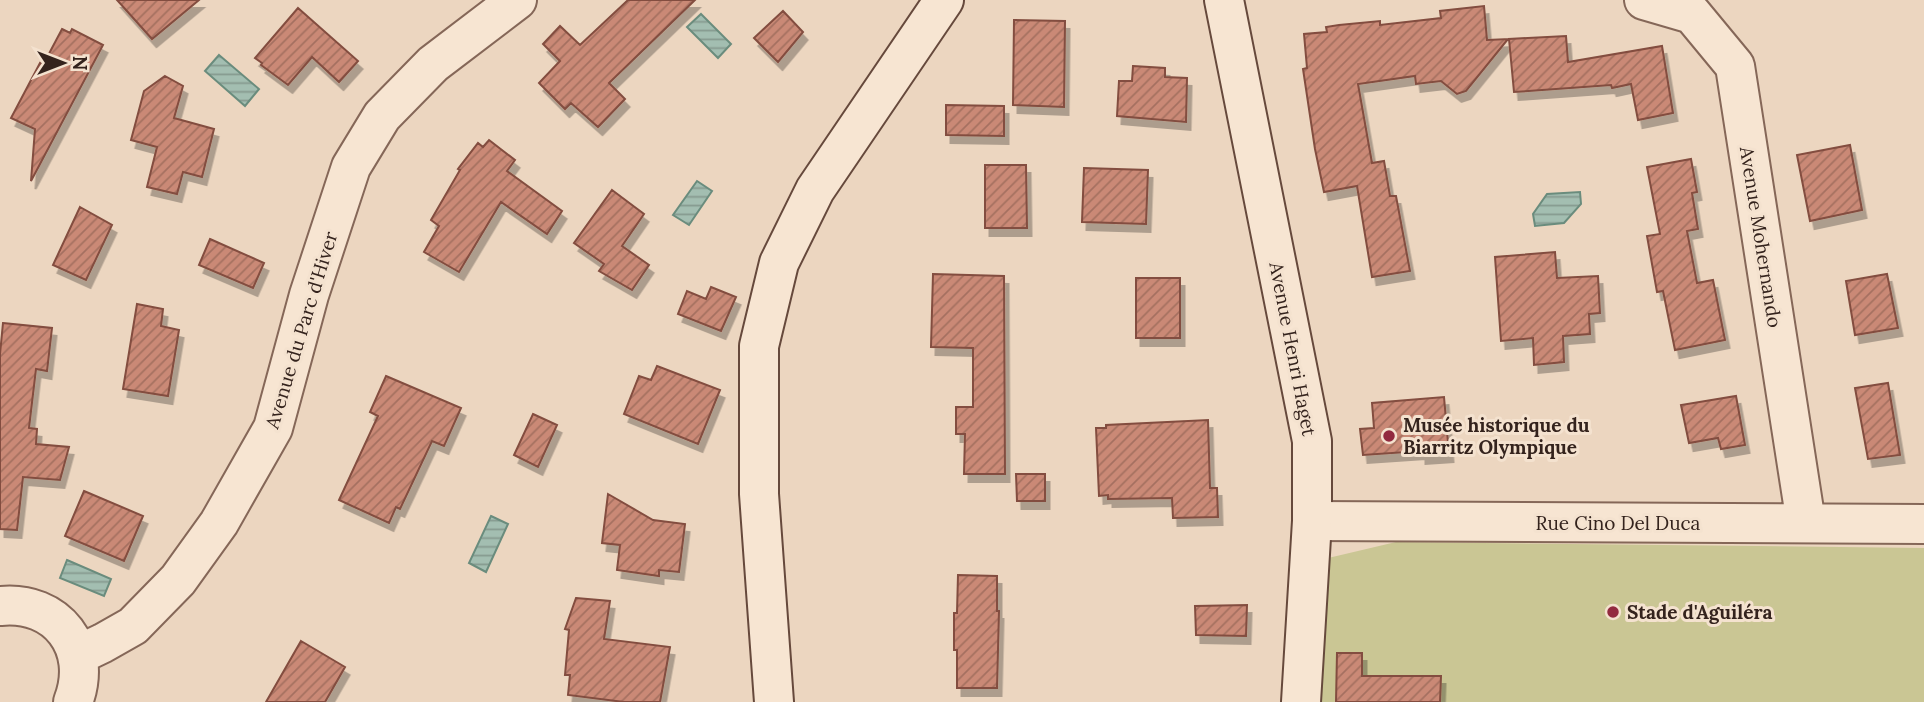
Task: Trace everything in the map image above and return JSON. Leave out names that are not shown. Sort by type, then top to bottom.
[{"type":"street","name":"Avenue du Parc d'Hiver","points":[[78,655],[133,626],[178,580],[219,523],[267,440],[273,428],[309,295],[351,167],[382,117],[432,64],[517,0]]},
{"type":"street","points":[[774,702],[759,494],[761,334],[779,263],[815,190],[944,0]]},
{"type":"street","name":"Avenue Henri Haget","points":[[1224,0],[1312,441],[1312,521],[1301,702]]},
{"type":"street","name":"Avenue Mohernando","points":[[1644,0],[1692,15],[1735,66],[1806,523]]},
{"type":"street","name":"Rue Cino Del Duca","points":[[1312,521],[1924,524]]},
{"type":"street","points":[[0,606],[16,604],[37,609],[55,619],[69,635],[78,655],[80,672],[73,702]]},
{"type":"shaded area","points":[[701,14],[731,44],[718,58],[687,27]]},
{"type":"shaded area","points":[[219,55],[259,89],[245,106],[205,71]]},
{"type":"shaded area","points":[[697,181],[712,191],[689,225],[673,215]]},
{"type":"shaded area","points":[[1580,192],[1581,204],[1564,223],[1535,226],[1533,214],[1547,194]]},
{"type":"shaded area","points":[[491,516],[508,524],[486,572],[469,563]]},
{"type":"shaded area","name":"Stade d'Aguiléra","points":[[1396,542],[1924,548],[1924,702],[1318,702],[1324,559]]},
{"type":"shaded area","points":[[67,560],[111,579],[104,596],[60,578]]},
{"type":"building","points":[[117,0],[199,0],[152,39]]},
{"type":"building","points":[[628,0],[695,0],[609,83],[625,99],[598,127],[571,103],[565,109],[539,83],[560,61],[543,44],[560,26],[580,45]]},
{"type":"building","points":[[1484,6],[1487,40],[1508,39],[1466,91],[1457,94],[1441,81],[1416,84],[1415,76],[1358,84],[1372,163],[1384,161],[1390,196],[1396,196],[1410,271],[1372,277],[1357,186],[1324,192],[1303,69],[1307,68],[1304,34],[1327,32],[1326,27],[1339,25],[1380,21],[1380,25],[1441,18],[1440,11]]},
{"type":"building","points":[[298,8],[358,61],[339,82],[312,57],[288,85],[255,58]]},
{"type":"building","points":[[783,11],[803,32],[778,62],[754,38]]},
{"type":"building","points":[[1014,20],[1065,21],[1064,107],[1013,105]]},
{"type":"building","points":[[62,29],[70,33],[72,29],[103,45],[31,181],[35,129],[11,118],[40,63],[43,65]]},
{"type":"building","points":[[1566,36],[1568,62],[1662,46],[1673,113],[1638,120],[1631,84],[1612,88],[1611,85],[1514,92],[1509,39]]},
{"type":"building","points":[[1133,66],[1165,68],[1165,77],[1187,78],[1186,122],[1117,116],[1119,81],[1132,81]]},
{"type":"building","points":[[165,76],[183,86],[174,118],[214,129],[202,177],[183,172],[177,194],[147,187],[157,147],[131,140],[144,91]]},
{"type":"building","points":[[946,105],[1004,106],[1004,136],[946,135]]},
{"type":"building","points":[[489,140],[515,160],[507,171],[562,211],[547,234],[501,202],[459,272],[424,252],[439,226],[431,220],[460,170],[458,169],[478,143],[483,147]]},
{"type":"building","points":[[1850,145],[1862,210],[1810,221],[1797,155]]},
{"type":"building","points":[[1691,159],[1697,192],[1692,193],[1698,229],[1687,231],[1697,283],[1713,280],[1725,340],[1675,350],[1663,291],[1657,292],[1647,236],[1660,234],[1647,167]]},
{"type":"building","points":[[985,165],[1026,165],[1027,228],[985,228]]},
{"type":"building","points":[[1084,168],[1148,170],[1146,224],[1082,222]]},
{"type":"building","points":[[612,190],[644,214],[622,246],[649,265],[632,290],[599,271],[604,264],[574,243]]},
{"type":"building","points":[[80,207],[112,225],[86,280],[53,265]]},
{"type":"building","points":[[210,239],[264,263],[253,288],[199,265]]},
{"type":"building","points":[[1555,252],[1557,278],[1598,276],[1600,313],[1589,314],[1590,334],[1563,336],[1564,362],[1534,365],[1533,338],[1501,341],[1495,257]]},
{"type":"building","points":[[933,274],[1004,276],[1005,474],[964,474],[965,434],[956,434],[956,407],[973,407],[973,348],[931,347]]},
{"type":"building","points":[[1887,274],[1898,328],[1855,335],[1846,281]]},
{"type":"building","points":[[1136,278],[1180,278],[1180,338],[1136,338]]},
{"type":"building","points":[[711,287],[736,297],[721,331],[678,314],[687,291],[706,299]]},
{"type":"building","points":[[137,304],[163,309],[161,326],[179,330],[168,396],[123,389]]},
{"type":"building","points":[[3,323],[52,328],[47,371],[36,369],[29,428],[37,429],[36,444],[69,447],[60,480],[23,477],[17,530],[0,529],[0,354]]},
{"type":"building","points":[[657,366],[720,390],[698,444],[624,414],[639,376],[651,380]]},
{"type":"building","points":[[386,376],[461,408],[444,446],[432,441],[400,509],[396,507],[389,523],[339,500],[378,416],[370,412]]},
{"type":"building","points":[[1888,383],[1900,455],[1868,459],[1855,388]]},
{"type":"building","points":[[1736,396],[1745,445],[1721,449],[1718,438],[1689,443],[1681,405]]},
{"type":"building","points":[[1444,397],[1449,454],[1421,456],[1421,451],[1363,455],[1360,429],[1374,428],[1372,403]]},
{"type":"building","points":[[533,414],[557,425],[538,467],[514,455]]},
{"type":"building","points":[[1208,420],[1210,488],[1217,488],[1218,517],[1173,518],[1172,498],[1108,499],[1108,495],[1099,496],[1096,428],[1106,428],[1106,425]]},
{"type":"building","points":[[1016,474],[1045,474],[1045,501],[1017,501]]},
{"type":"building","points":[[84,491],[143,516],[124,561],[65,536]]},
{"type":"building","points":[[608,494],[653,520],[685,524],[679,572],[659,570],[659,576],[617,570],[620,545],[602,543]]},
{"type":"building","points":[[958,575],[997,576],[997,688],[957,688],[954,613],[957,613]]},
{"type":"building","points":[[576,598],[610,601],[604,639],[670,647],[660,702],[624,702],[568,695],[570,675],[565,675],[569,630],[565,629]]},
{"type":"building","points":[[1247,605],[1246,636],[1196,635],[1195,606]]},
{"type":"building","points":[[301,641],[345,667],[325,702],[266,702]]},
{"type":"building","points":[[1337,653],[1362,653],[1362,676],[1441,676],[1440,702],[1336,702]]},
{"type":"place","name":"Musée historique du Biarritz Olympique","points":[[1389,436]]},
{"type":"place","name":"Stade d'Aguiléra","points":[[1613,612]]}]
